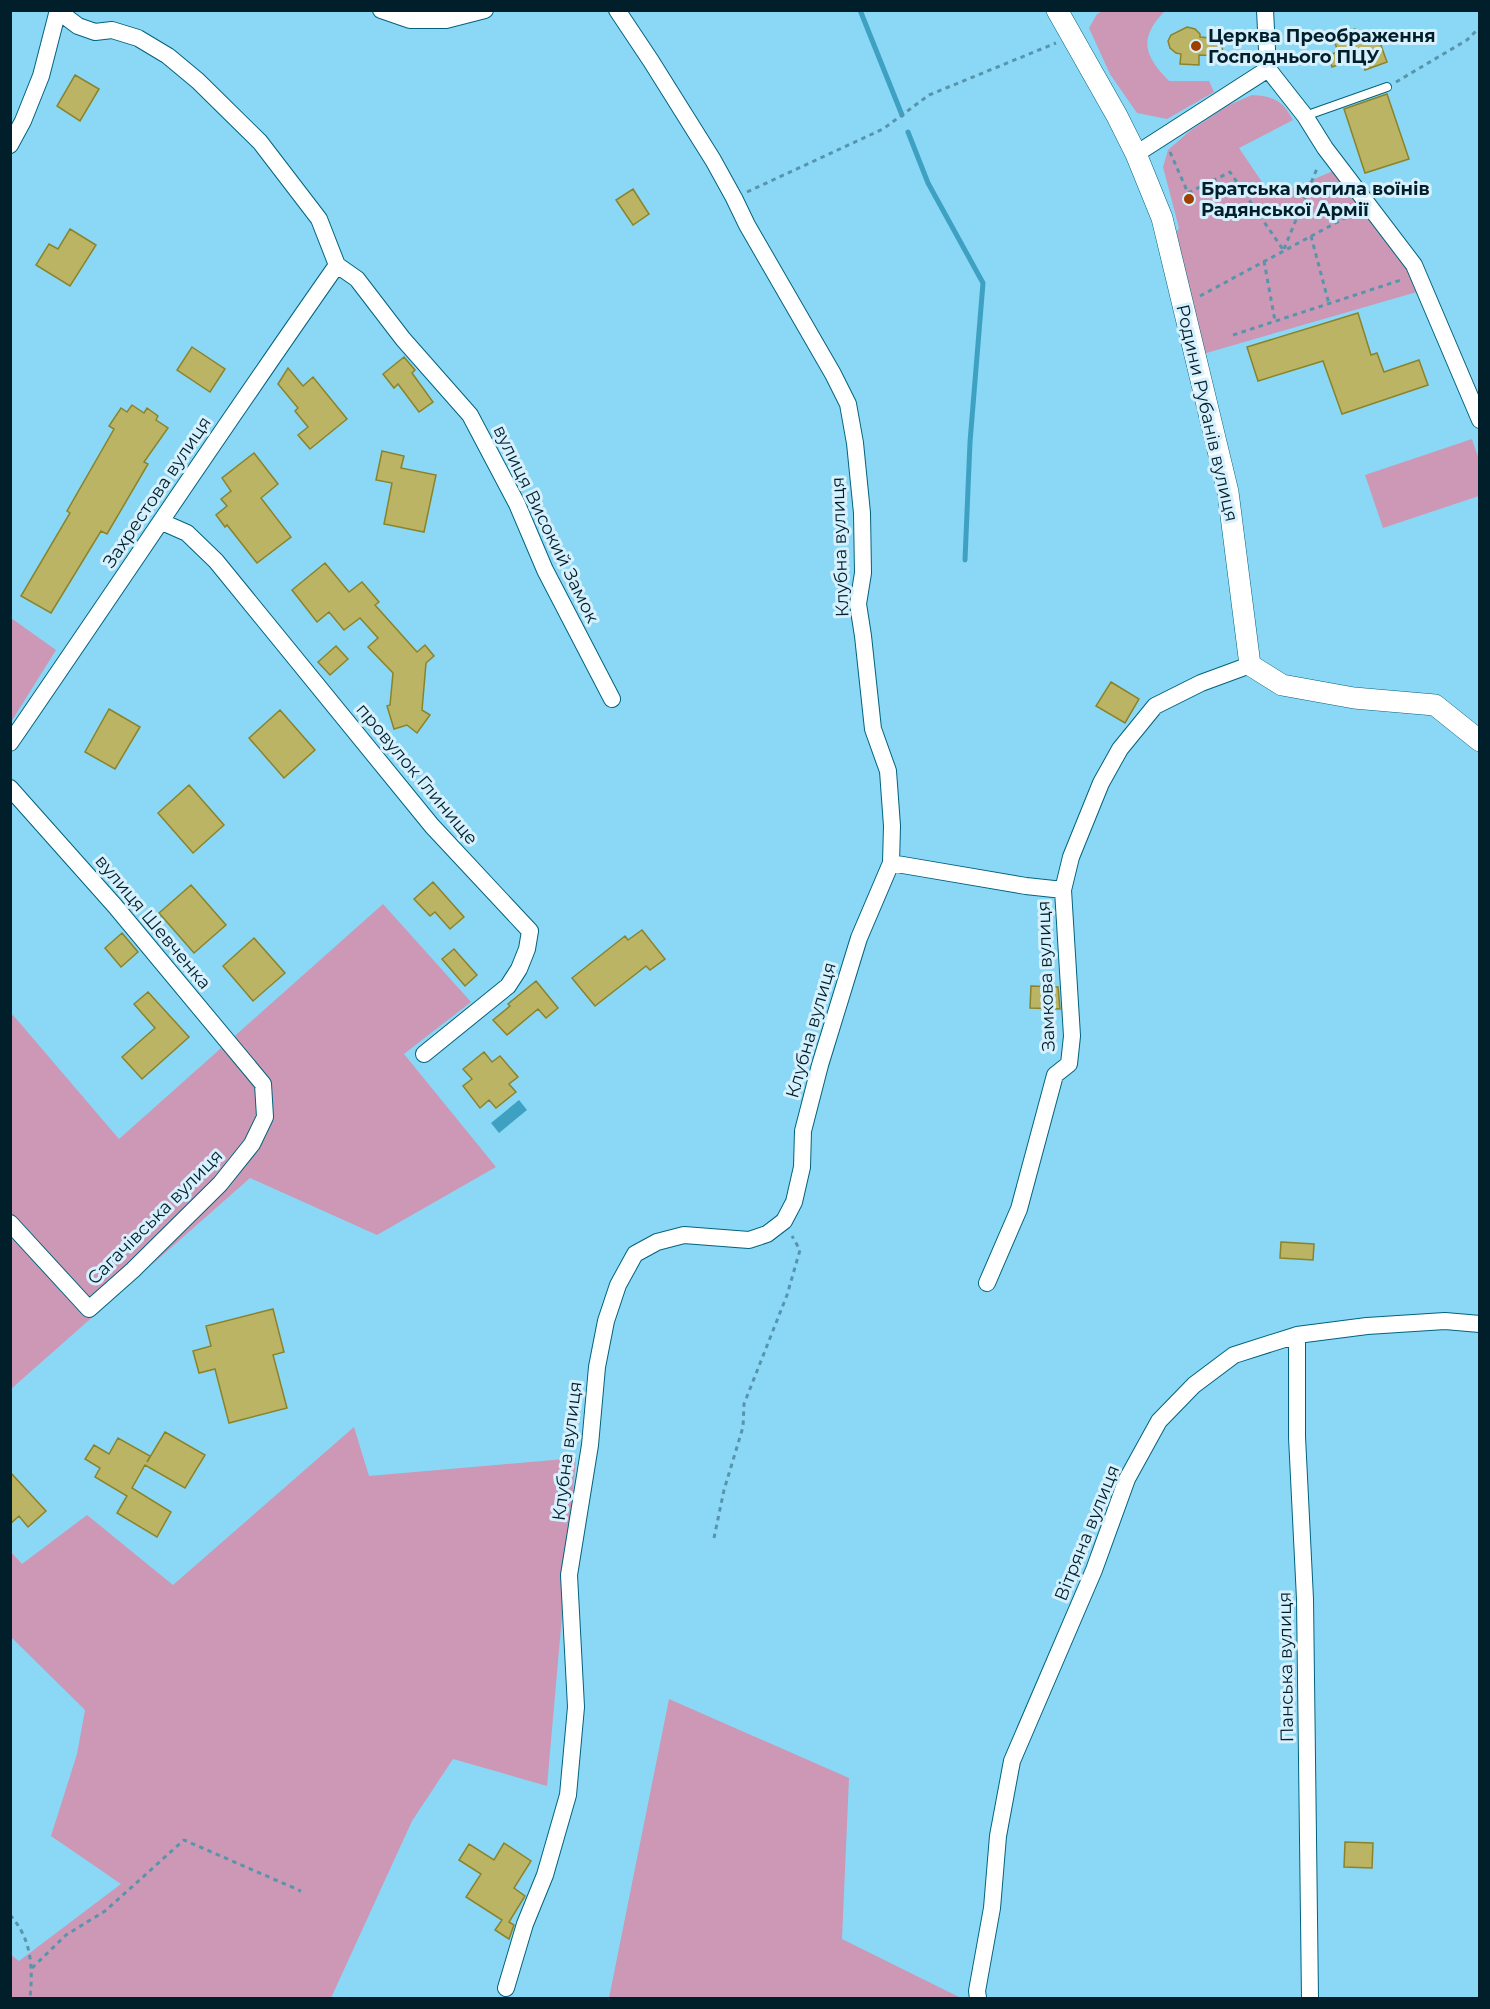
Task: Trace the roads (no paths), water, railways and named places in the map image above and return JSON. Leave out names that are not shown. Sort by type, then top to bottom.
[{"type":"street","points":[[381,10],[410,20],[446,20],[485,10]]},
{"type":"street","name":"Клубна вулиця","points":[[506,1988],[525,1924],[545,1875],[568,1795],[576,1707],[569,1575],[590,1446],[597,1368],[606,1321],[618,1285],[635,1254],[657,1242],[684,1235],[749,1240],[767,1234],[784,1221],[795,1202],[802,1167],[803,1131],[829,1035],[859,938],[891,863],[892,826],[888,771],[873,729],[858,604],[863,573],[862,513],[855,443],[848,404],[747,225],[735,198],[657,70],[617,10]]},
{"type":"street","name":"Родини Рубанів вулиця","points":[[1057,10],[1117,116],[1136,154],[1161,218],[1228,492],[1250,665]]},
{"type":"street","points":[[1265,10],[1268,69],[1414,266],[1479,420]]},
{"type":"street","points":[[10,144],[41,76],[58,11]]},
{"type":"street","name":"вулиця Високий Замок","points":[[58,11],[78,26],[95,32],[112,30],[138,38],[168,56],[198,81],[267,150],[319,219],[337,264],[357,279],[403,339],[470,415],[517,504],[545,570],[612,699]]},
{"type":"street","points":[[1136,154],[1268,69]]},
{"type":"street","name":"Захрестова вулиця","points":[[10,743],[337,264]]},
{"type":"street","name":"провулок Глинище","points":[[162,522],[187,533],[216,561],[432,826],[530,931],[527,949],[519,969],[508,986],[424,1054]]},
{"type":"street","points":[[1250,665],[1282,685],[1354,698],[1435,705],[1479,741]]},
{"type":"street","name":"Замкова вулиця","points":[[987,1283],[1019,1209],[1055,1076],[1069,1064],[1072,1036],[1063,890],[1071,857],[1101,783],[1120,749],[1155,706],[1201,683],[1250,665]]},
{"type":"street","name":"вулиця Шевченка","points":[[10,788],[115,906],[263,1084]]},
{"type":"street","points":[[891,863],[1063,890]]},
{"type":"street","name":"Сагачівська вулиця","points":[[10,1223],[88,1309],[133,1270],[220,1184],[252,1144],[265,1117],[263,1084]]},
{"type":"street","name":"Вітряна вулиця","points":[[978,1998],[977,1991],[992,1908],[998,1836],[1012,1761],[1094,1570],[1127,1479],[1159,1421],[1194,1385],[1234,1355],[1298,1335],[1366,1326],[1445,1321],[1479,1324]]},
{"type":"street","name":"Панська вулиця","points":[[1298,1335],[1296,1437],[1305,1611],[1310,1998]]},
{"type":"lane","points":[[1305,116],[1387,87]]},
{"type":"water","points":[[519,1100],[527,1110],[499,1133],[491,1123]]},
{"type":"waterway","points":[[860,10],[902,115]]},
{"type":"waterway","points":[[908,132],[928,183],[983,283],[970,442],[965,560]]},
{"type":"place","name":"Церква Преображення Господнього ПЦУ","points":[[1196,46]]},
{"type":"place","name":"Братська могила воїнів Радянської Армії","points":[[1189,199]]}]
